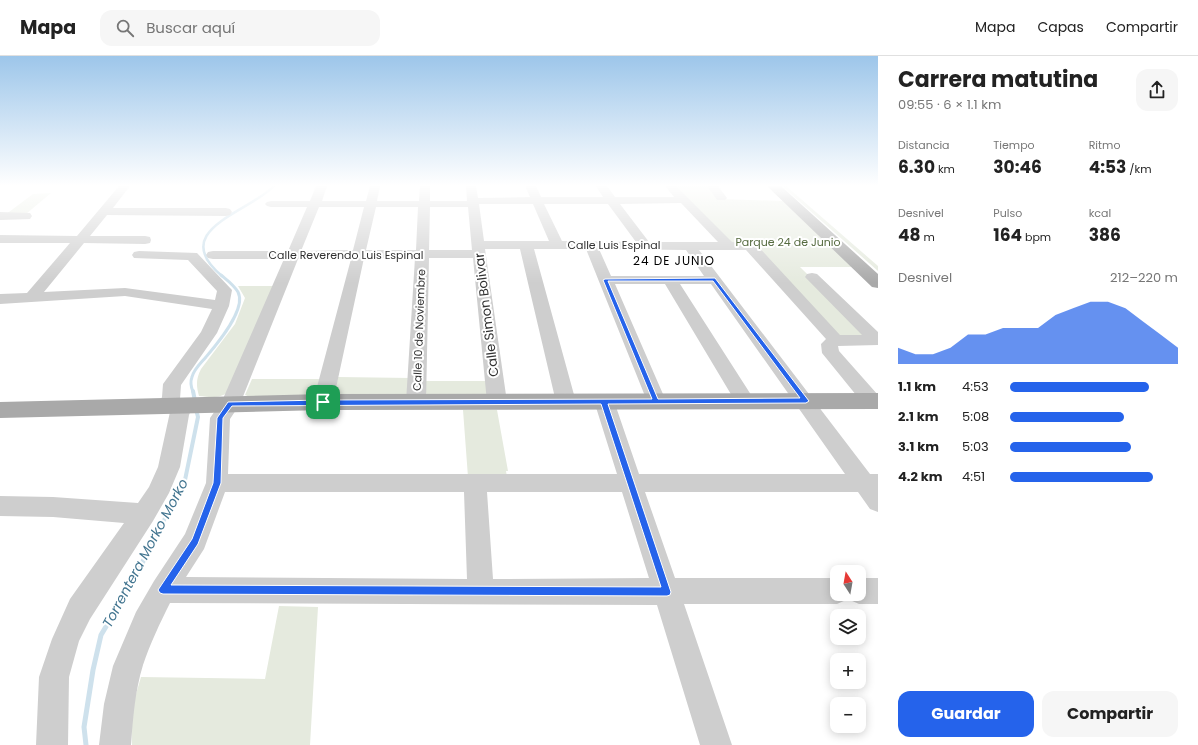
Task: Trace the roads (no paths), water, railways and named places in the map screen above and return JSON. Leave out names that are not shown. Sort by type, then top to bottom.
[{"type":"main road","points":[[808,218],[878,282]]},
{"type":"main road","points":[[0,410],[323,402],[875,401]]},
{"type":"street","points":[[32,297],[98,218]]},
{"type":"street","points":[[116,745],[119,704],[128,666],[146,622],[163,590],[195,541],[217,483],[220,418],[230,404],[309,218]]},
{"type":"street","points":[[323,402],[368,218]]},
{"type":"street","name":"Calle 10 de Noviembre","points":[[416,402],[423,218]]},
{"type":"street","name":"Calle Simon Bolivar","points":[[474,218],[497,402]]},
{"type":"street","points":[[544,218],[557,245]]},
{"type":"street","points":[[625,218],[645,245]]},
{"type":"street","points":[[702,218],[728,245]]},
{"type":"street","points":[[0,239],[145,240]]},
{"type":"street","points":[[526,245],[566,402]]},
{"type":"street","name":"Calle Luis Espinal","points":[[478,250],[526,245],[750,246],[836,340]]},
{"type":"street","points":[[591,245],[656,401]]},
{"type":"street","points":[[689,245],[806,401],[871,483],[878,502]]},
{"type":"street","name":"Calle Reverendo Luis Espinal","points":[[213,255],[422,254],[478,250]]},
{"type":"street","points":[[52,745],[54,677],[66,639],[80,609],[158,493],[169,467],[179,415],[186,405],[171,397],[172,384],[209,333],[221,306],[225,290],[192,256],[139,254]]},
{"type":"street","points":[[812,276],[877,340],[836,340],[829,344],[831,353],[875,401]]},
{"type":"street","points":[[605,280],[715,280]]},
{"type":"street","points":[[670,280],[745,401]]},
{"type":"street","points":[[0,299],[125,292],[221,306]]},
{"type":"street","points":[[604,401],[716,745]]},
{"type":"street","points":[[217,483],[871,483]]},
{"type":"street","points":[[475,484],[481,592]]},
{"type":"street","points":[[0,506],[53,507],[145,514]]},
{"type":"street","points":[[163,590],[830,592]]},
{"type":"street","points":[[866,592],[878,591]]},
{"type":"waterway","name":"Torrentera Morko Morko","points":[[221,275],[207,260],[203,246],[207,234],[226,218]]},
{"type":"waterway","name":"Torrentera Morko Morko","points":[[193,392],[191,379],[194,371],[230,326],[238,308],[240,299],[238,292],[221,275]]},
{"type":"waterway","name":"Torrentera Morko Morko","points":[[193,391],[195,401]]},
{"type":"waterway","name":"Torrentera Morko Morko","points":[[151,545],[185,480],[198,417],[196,409]]},
{"type":"waterway","name":"Torrentera Morko Morko","points":[[86,745],[84,727],[93,670],[101,635],[129,588],[152,544]]},
{"type":"district","name":"24 DE JUNIO","points":[[674,261]]},
{"type":"park label","name":"Parque 24 de Junio","points":[[788,242]]}]
